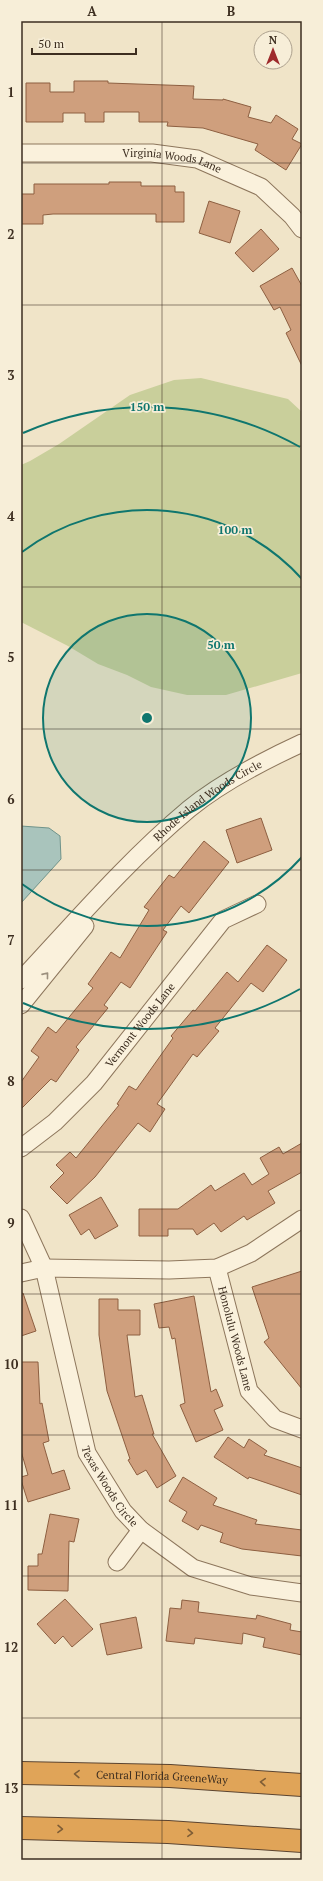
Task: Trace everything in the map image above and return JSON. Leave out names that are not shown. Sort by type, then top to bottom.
[{"type":"highway","name":"Central Florida GreeneWay","points":[[21,1773],[170,1776],[302,1785]]},
{"type":"highway","points":[[21,1828],[168,1832],[302,1840]]},
{"type":"street","name":"Virginia Woods Lane","points":[[21,153],[152,153],[197,159],[261,188],[292,216],[302,229]]},
{"type":"street","name":"Rhode Island Woods Circle","points":[[21,980],[122,872],[190,809],[225,785],[273,756],[302,744]]},
{"type":"street","name":"Rhode Island Woods Circle","points":[[21,1005],[78,935],[122,872]]},
{"type":"street","name":"Vermont Woods Lane","points":[[21,1148],[55,1122],[94,1083],[223,920],[257,904]]},
{"type":"street","name":"Texas Woods Circle","points":[[21,1218],[44,1268],[87,1453],[123,1511],[141,1530],[193,1568],[251,1586],[302,1593]]},
{"type":"street","points":[[21,1273],[44,1268],[169,1270],[217,1268],[251,1253],[302,1220]]},
{"type":"street","name":"Honolulu Woods Lane","points":[[217,1268],[249,1391],[275,1419],[302,1429]]},
{"type":"street","points":[[117,1562],[141,1530]]},
{"type":"green space","points":[[201,378],[288,399],[302,412],[302,673],[226,695],[187,695],[151,687],[127,675],[98,664],[68,646],[21,622],[21,465],[59,444],[130,395],[174,380]]},
{"type":"water","points":[[21,826],[49,828],[60,836],[61,859],[21,903]]},
{"type":"building","points":[[74,81],[108,81],[108,83],[194,86],[193,99],[223,99],[251,107],[248,117],[271,123],[276,115],[298,129],[292,139],[302,144],[286,170],[255,150],[258,144],[203,128],[167,126],[168,122],[139,122],[139,112],[104,112],[104,122],[85,122],[85,113],[63,113],[63,122],[26,122],[26,83],[50,83],[50,92],[74,92]]},
{"type":"building","points":[[109,182],[141,182],[141,186],[175,186],[175,192],[184,192],[184,222],[156,222],[156,214],[53,214],[43,215],[43,224],[21,224],[21,194],[34,194],[34,184],[109,184]]},
{"type":"building","points":[[209,201],[240,211],[230,243],[199,233]]},
{"type":"building","points":[[261,229],[279,249],[253,272],[235,253]]},
{"type":"building","points":[[292,268],[302,286],[302,366],[286,333],[291,330],[280,307],[274,310],[260,286]]},
{"type":"building","points":[[261,818],[272,850],[237,863],[226,830]]},
{"type":"building","points":[[204,841],[229,862],[189,913],[181,906],[163,930],[167,932],[130,988],[121,982],[104,1005],[108,1008],[76,1047],[79,1050],[56,1082],[51,1079],[21,1109],[21,1082],[39,1057],[31,1051],[48,1027],[56,1033],[93,988],[88,984],[111,952],[120,958],[149,910],[144,907],[169,875],[174,878]]},
{"type":"building","points":[[267,945],[287,960],[263,992],[251,983],[215,1028],[219,1031],[197,1057],[193,1054],[157,1104],[165,1109],[150,1132],[138,1123],[95,1177],[67,1204],[50,1187],[64,1173],[56,1165],[70,1152],[76,1158],[119,1105],[117,1104],[129,1086],[136,1090],[173,1038],[171,1036],[193,1010],[195,1011],[227,972],[238,982]]},
{"type":"building","points":[[302,1143],[302,1172],[268,1191],[275,1203],[247,1220],[244,1216],[221,1232],[214,1223],[197,1235],[193,1229],[168,1229],[168,1236],[139,1236],[139,1209],[178,1209],[211,1185],[215,1191],[244,1173],[252,1185],[269,1174],[260,1158],[279,1147],[283,1154]]},
{"type":"building","points":[[101,1197],[118,1226],[95,1239],[89,1229],[81,1235],[69,1215]]},
{"type":"building","points":[[302,1271],[302,1389],[264,1342],[269,1338],[252,1287]]},
{"type":"building","points":[[23,1293],[36,1331],[21,1336],[21,1294]]},
{"type":"building","points":[[194,1296],[211,1392],[216,1389],[223,1406],[214,1410],[223,1430],[196,1442],[180,1405],[185,1403],[175,1338],[172,1339],[169,1327],[159,1328],[154,1304]]},
{"type":"building","points":[[99,1299],[118,1299],[118,1310],[140,1310],[140,1335],[127,1335],[135,1397],[142,1395],[154,1434],[152,1434],[176,1476],[157,1488],[146,1470],[137,1475],[128,1460],[130,1459],[107,1391],[99,1335]]},
{"type":"building","points":[[21,1362],[38,1362],[40,1404],[42,1403],[49,1441],[43,1443],[52,1474],[64,1470],[70,1489],[28,1502],[21,1480],[21,1477],[28,1475],[21,1451]]},
{"type":"building","points":[[228,1437],[244,1448],[249,1439],[267,1451],[264,1455],[302,1468],[302,1495],[249,1477],[248,1479],[214,1457]]},
{"type":"building","points":[[183,1477],[217,1498],[213,1505],[257,1520],[255,1524],[302,1530],[302,1556],[242,1549],[220,1542],[223,1533],[201,1525],[198,1530],[182,1521],[187,1512],[169,1501]]},
{"type":"building","points":[[50,1514],[79,1519],[74,1542],[69,1541],[68,1591],[28,1590],[28,1566],[38,1566],[38,1554],[42,1554]]},
{"type":"building","points":[[65,1599],[93,1629],[72,1647],[63,1636],[55,1644],[37,1624]]},
{"type":"building","points":[[182,1600],[199,1602],[198,1612],[256,1619],[257,1615],[291,1624],[290,1630],[302,1632],[302,1655],[263,1647],[265,1638],[243,1633],[242,1644],[195,1638],[194,1644],[166,1641],[170,1608],[181,1609]]},
{"type":"building","points":[[136,1617],[142,1648],[107,1655],[100,1624]]}]
